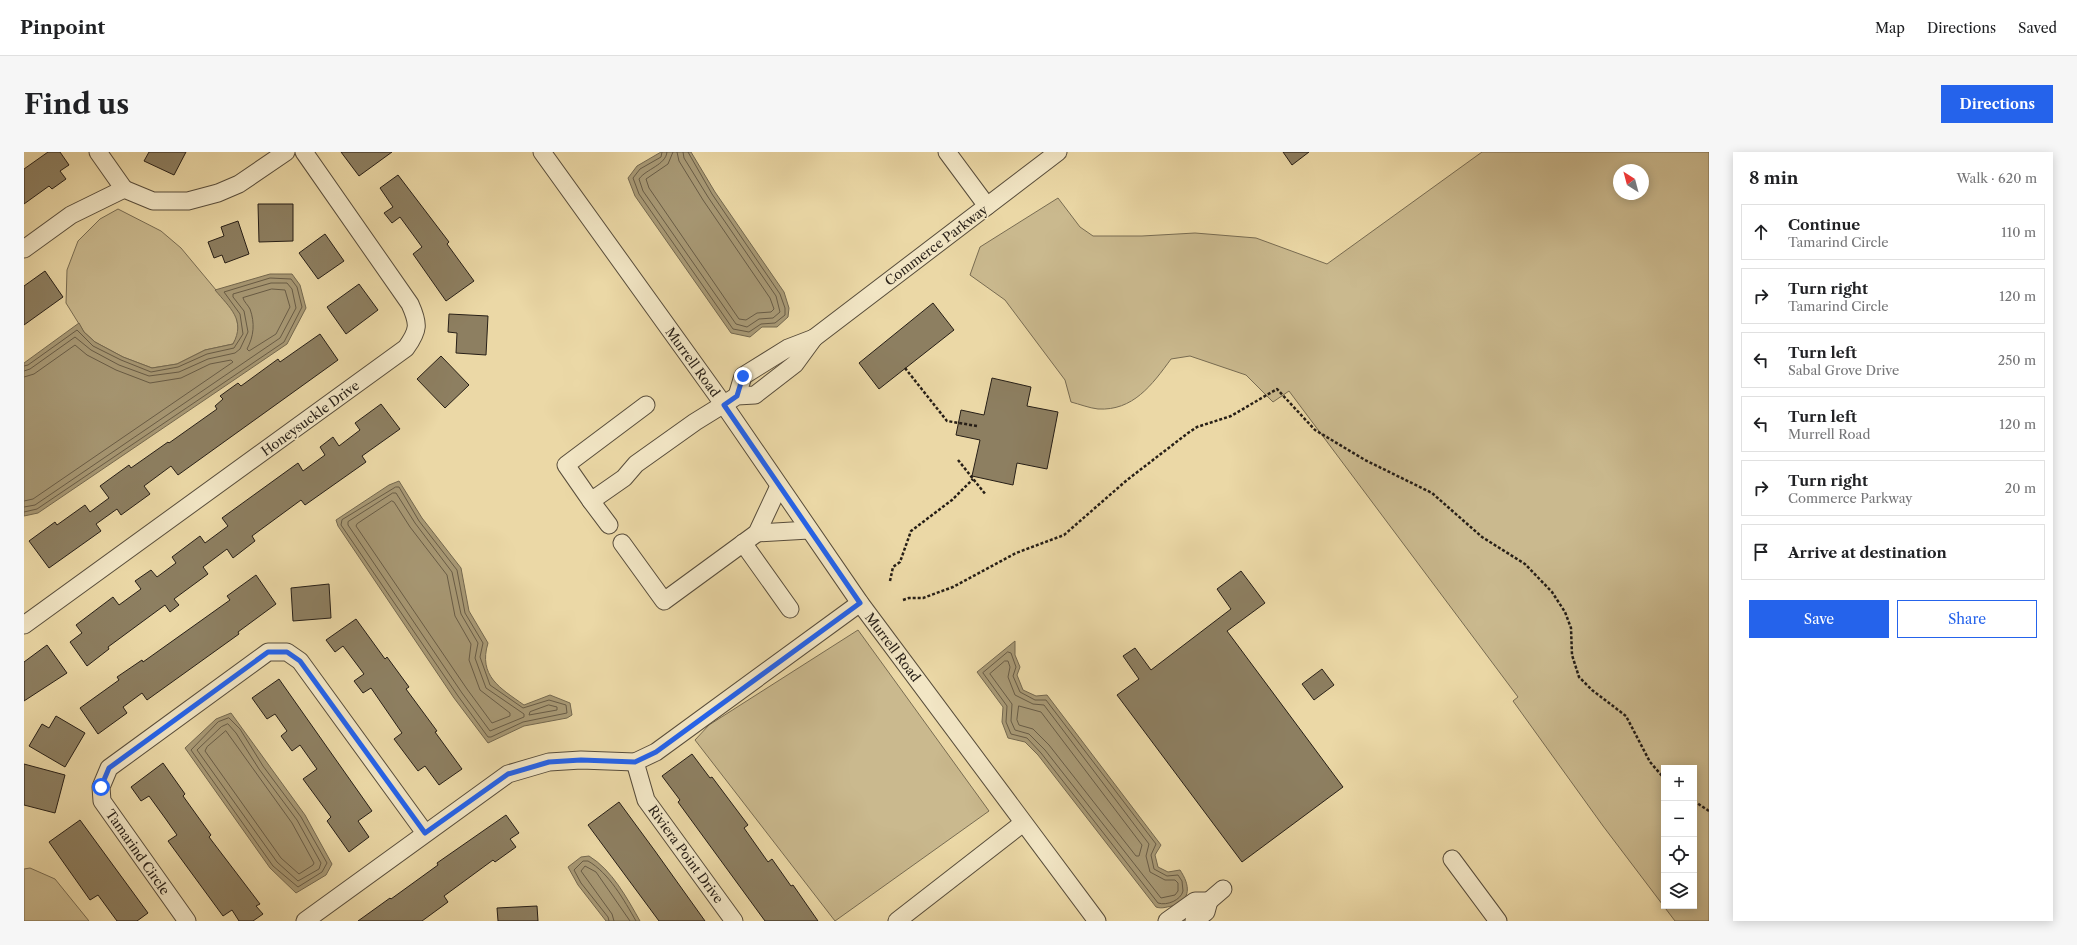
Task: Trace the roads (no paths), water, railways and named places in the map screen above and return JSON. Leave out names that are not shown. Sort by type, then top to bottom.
[{"type":"street","points":[[98,152],[124,189],[152,201],[188,201],[218,193],[239,184],[286,152]]},
{"type":"street","name":"Honeysuckle Drive","points":[[24,625],[406,348],[415,335],[417,320],[410,304],[304,152]]},
{"type":"street","name":"Murrell Road","points":[[542,152],[730,400],[780,486],[860,603],[1097,921]]},
{"type":"street","points":[[947,152],[987,206]]},
{"type":"street","name":"Commerce Parkway","points":[[730,400],[755,395],[795,364],[814,338],[1058,152]]},
{"type":"street","points":[[24,249],[71,215],[124,189]]},
{"type":"street","points":[[591,501],[624,478],[636,464],[695,422],[730,400]]},
{"type":"street","points":[[609,525],[566,465],[646,405]]},
{"type":"street","points":[[622,543],[664,601],[757,533],[780,486]]},
{"type":"street","points":[[757,533],[809,530]]},
{"type":"street","points":[[743,543],[790,608]]},
{"type":"street","points":[[305,921],[508,774],[549,762],[581,760],[635,762],[656,752],[860,603]]},
{"type":"street","name":"Tamarind Circle","points":[[187,921],[102,801],[101,787],[109,768],[268,652],[287,652],[300,661],[425,833]]},
{"type":"street","name":"Riviera Point Drive","points":[[635,762],[646,800],[734,921]]},
{"type":"street","points":[[897,921],[1023,823]]},
{"type":"street","points":[[1452,859],[1498,921]]},
{"type":"street","points":[[1194,921],[1206,912],[1209,901],[1223,889]]},
{"type":"street","points":[[1167,921],[1194,901],[1209,901]]},
{"type":"water","points":[[661,152],[691,152],[715,192],[784,292],[789,308],[788,317],[777,327],[762,327],[750,337],[731,333],[635,196],[628,178],[637,166]]},
{"type":"water","points":[[270,274],[292,274],[300,285],[306,308],[287,344],[38,513],[24,516],[24,363],[79,323],[84,332],[95,342],[123,357],[152,368],[177,364],[205,350],[233,344],[237,336],[237,321],[231,309],[215,290]]},
{"type":"water","points":[[399,481],[422,518],[461,568],[469,611],[488,643],[486,664],[493,680],[499,687],[524,705],[550,695],[570,703],[572,715],[567,718],[524,726],[488,743],[454,698],[338,526],[336,520],[389,485]]},
{"type":"water","points":[[1015,641],[1015,655],[1020,667],[1017,675],[1023,690],[1036,696],[1047,695],[1161,845],[1155,855],[1158,867],[1168,872],[1180,870],[1187,886],[1186,896],[1183,900],[1172,906],[1164,908],[1156,907],[1038,755],[1025,742],[1008,738],[1002,722],[1003,707],[977,672]]},
{"type":"water","points":[[231,713],[305,815],[332,864],[326,875],[296,893],[270,868],[185,748],[216,719]]},
{"type":"water","points":[[589,856],[612,877],[640,921],[606,921],[578,885],[568,867],[581,857]]}]
